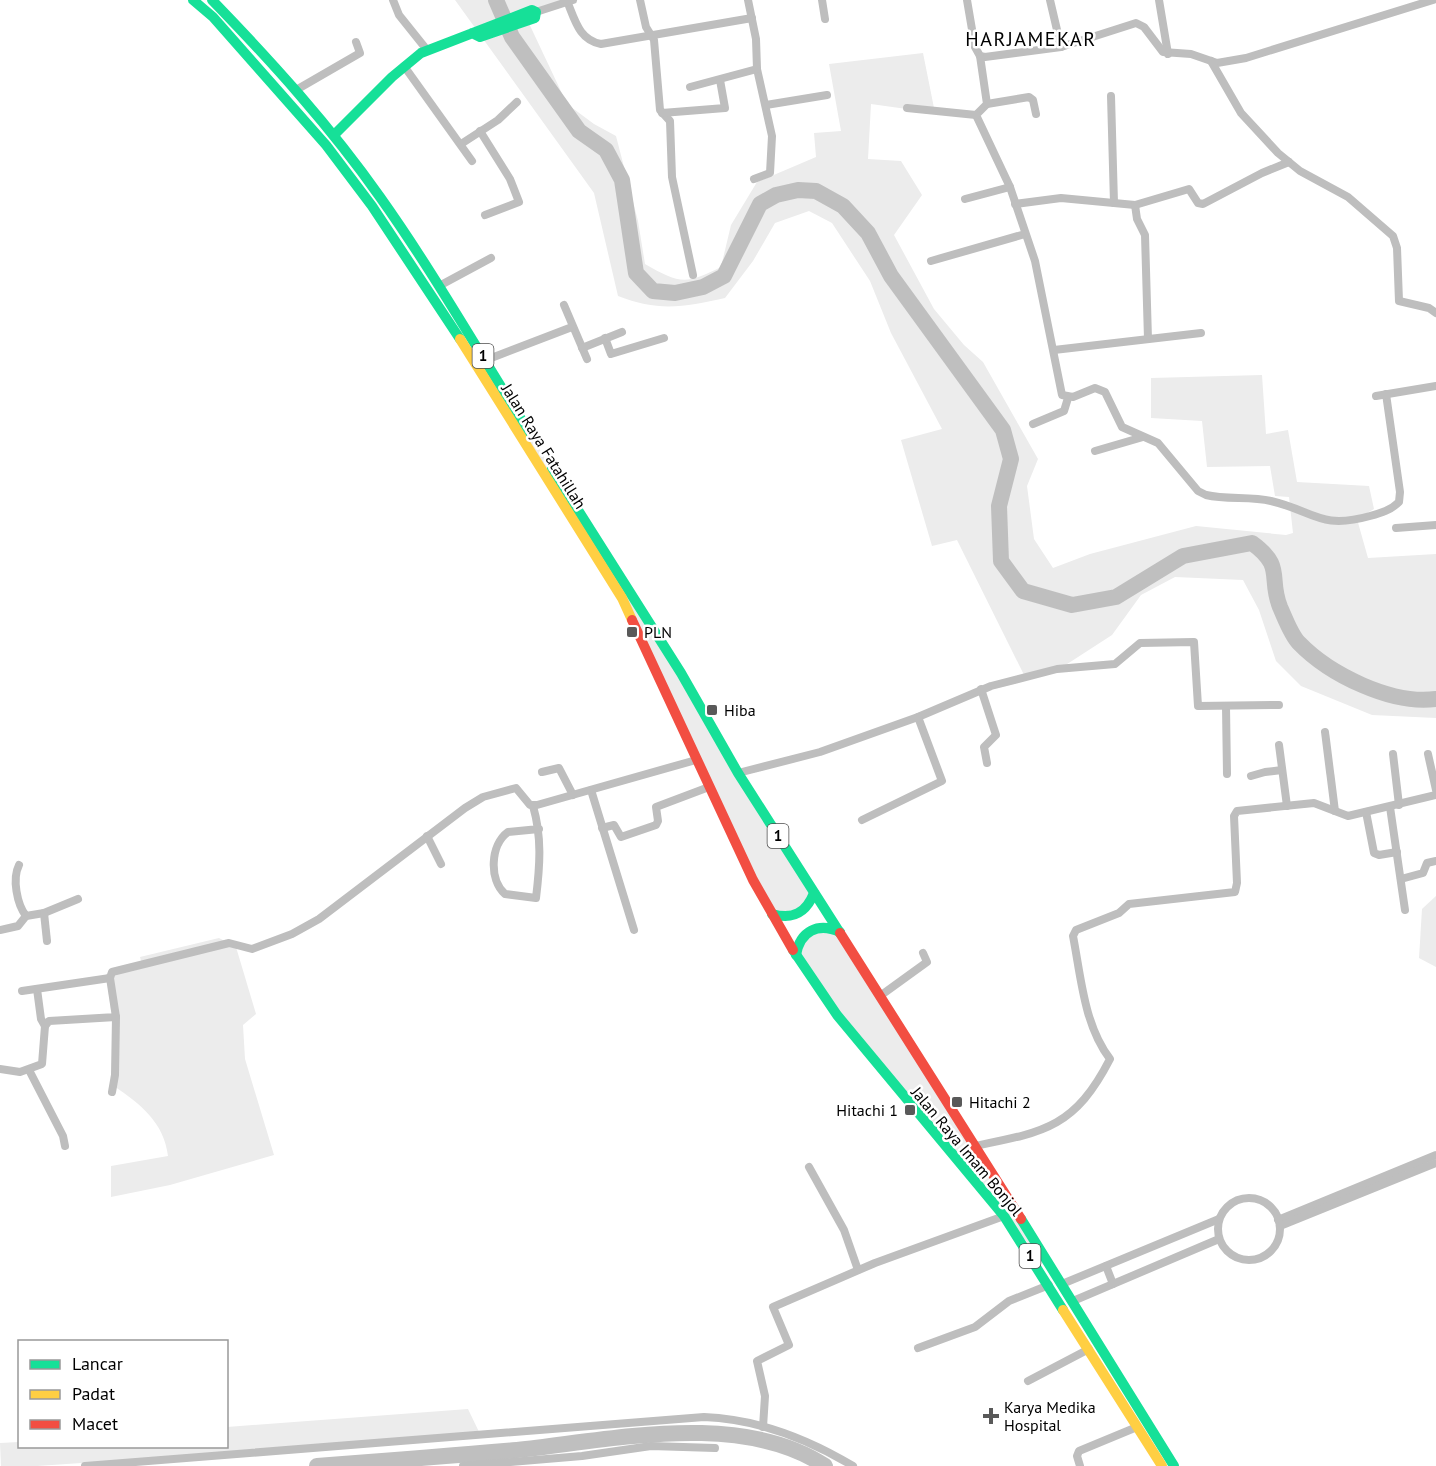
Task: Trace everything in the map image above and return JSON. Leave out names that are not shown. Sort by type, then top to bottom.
[{"type":"main road","name":"Jalan Raya Fatahillah","points":[[193,0],[243,50],[351,176],[681,673],[738,773],[840,932]]},
{"type":"main road","name":"Jalan Raya Fatahillah","points":[[212,0],[258,46],[334,135],[381,198],[486,360],[528,440],[626,606],[753,880],[796,955]]},
{"type":"main road","points":[[334,135],[404,66],[427,50],[535,14]]},
{"type":"main road","points":[[772,914],[787,918],[802,913],[808,908],[814,893]]},
{"type":"main road","points":[[796,955],[801,938],[815,927],[832,928],[840,932]]},
{"type":"main road","name":"Jalan Raya Imam Bonjol","points":[[840,932],[1073,1301],[1174,1466]]},
{"type":"main road","name":"Jalan Raya Imam Bonjol","points":[[796,955],[850,1031],[1004,1216],[1162,1466]]},
{"type":"street","points":[[393,0],[399,15],[427,50]]},
{"type":"street","points":[[640,0],[645,23],[654,40],[662,113],[670,121],[672,177],[693,275]]},
{"type":"street","points":[[748,0],[757,48],[757,69],[772,139],[770,172],[754,178]]},
{"type":"street","points":[[822,0],[825,19]]},
{"type":"street","points":[[967,0],[975,47],[981,56],[987,104]]},
{"type":"street","points":[[1050,0],[1061,47]]},
{"type":"street","points":[[1159,0],[1168,54]]},
{"type":"street","points":[[981,56],[1061,47],[1136,23],[1144,27],[1158,47],[1168,54],[1191,54],[1211,61],[1225,62],[1246,58],[1433,0]]},
{"type":"street","points":[[535,14],[570,1],[580,31],[592,43],[601,44],[752,18]]},
{"type":"street","points":[[296,90],[360,53],[356,42]]},
{"type":"street","points":[[1211,61],[1241,113],[1289,162],[1339,191],[1388,231],[1396,248],[1399,302],[1429,308],[1436,313]]},
{"type":"street","points":[[404,66],[472,161]]},
{"type":"street","points":[[690,87],[757,69]]},
{"type":"street","points":[[662,113],[725,108],[720,80]]},
{"type":"street","points":[[766,105],[827,95]]},
{"type":"street","points":[[1111,96],[1114,203]]},
{"type":"street","points":[[976,115],[987,104],[1029,97],[1036,114]]},
{"type":"street","points":[[461,144],[498,120],[517,102]]},
{"type":"street","points":[[907,108],[976,115]]},
{"type":"street","points":[[976,115],[1010,187],[1039,277],[1062,395],[1068,398],[1095,388],[1105,392],[1122,427],[1158,443],[1192,484],[1206,495],[1268,500],[1318,519],[1354,521],[1387,511],[1400,502],[1401,492],[1386,394]]},
{"type":"street","points":[[480,131],[510,179],[519,202],[485,215]]},
{"type":"street","points":[[1015,204],[1061,198],[1135,205],[1189,189],[1198,203],[1203,204],[1262,173],[1289,162]]},
{"type":"street","points":[[965,199],[1010,187]]},
{"type":"street","points":[[1135,205],[1137,219],[1145,235],[1148,339]]},
{"type":"street","points":[[931,261],[1025,234]]},
{"type":"street","points":[[439,286],[491,258]]},
{"type":"street","points":[[564,305],[587,359]]},
{"type":"street","points":[[486,360],[572,327]]},
{"type":"street","points":[[582,348],[622,332]]},
{"type":"street","points":[[1054,350],[1201,333]]},
{"type":"street","points":[[605,338],[611,354],[664,338]]},
{"type":"street","points":[[1376,396],[1436,386]]},
{"type":"street","points":[[1033,424],[1064,411],[1068,398]]},
{"type":"street","points":[[1095,451],[1143,437]]},
{"type":"street","points":[[1396,528],[1436,525]]},
{"type":"street","points":[[738,773],[820,752],[918,717],[981,689],[1058,669],[1115,664],[1140,643],[1193,641],[1195,644],[1196,705],[1200,707],[1280,705]]},
{"type":"street","points":[[981,689],[996,735],[984,748],[987,763]]},
{"type":"street","points":[[1226,707],[1227,774]]},
{"type":"street","points":[[862,820],[942,781],[918,717]]},
{"type":"street","points":[[1325,732],[1335,812]]},
{"type":"street","points":[[1279,746],[1287,806]]},
{"type":"street","points":[[1393,754],[1399,805]]},
{"type":"street","points":[[1428,754],[1436,790]]},
{"type":"street","points":[[533,806],[696,760]]},
{"type":"street","points":[[542,772],[553,769],[562,770],[573,795]]},
{"type":"street","points":[[1251,777],[1265,771],[1282,770]]},
{"type":"street","points":[[602,828],[614,825],[621,837],[656,825],[658,821],[656,807],[708,787]]},
{"type":"street","points":[[112,1092],[115,1076],[116,1017],[110,978],[114,971],[229,944],[252,949],[292,934],[318,919],[474,802],[512,788],[516,788],[533,806],[538,829],[541,864],[536,898],[505,894],[495,878],[496,847],[508,832],[538,829]]},
{"type":"street","points":[[591,790],[634,930]]},
{"type":"street","points":[[975,1146],[1029,1134],[1071,1114],[1080,1107],[1110,1059],[1099,1045],[1091,1023],[1074,932],[1120,913],[1129,904],[1235,892],[1237,883],[1235,813],[1314,802],[1345,816],[1436,795]]},
{"type":"street","points":[[1390,807],[1405,910]]},
{"type":"street","points":[[1366,812],[1374,853],[1379,855],[1397,852]]},
{"type":"street","points":[[427,836],[441,864]]},
{"type":"street","points":[[1401,879],[1423,873],[1428,863],[1436,861]]},
{"type":"street","points":[[19,865],[16,871],[17,889],[26,916]]},
{"type":"street","points":[[0,930],[18,926],[26,916],[44,913],[78,899]]},
{"type":"street","points":[[44,913],[47,941]]},
{"type":"street","points":[[880,996],[927,962],[923,953]]},
{"type":"street","points":[[22,990],[110,978]]},
{"type":"street","points":[[0,1069],[29,1070],[42,1064],[45,1026],[41,1019],[37,989]]},
{"type":"street","points":[[45,1026],[53,1020],[116,1017]]},
{"type":"street","points":[[29,1070],[63,1136],[65,1146]]},
{"type":"street","points":[[1279,1223],[1436,1155]]},
{"type":"street","points":[[1279,1223],[1436,1163]]},
{"type":"street","points":[[809,1167],[844,1230],[858,1270]]},
{"type":"street","points":[[1062,1284],[1219,1220],[1230,1204],[1249,1198],[1267,1204],[1279,1223],[1276,1245],[1267,1255],[1255,1260],[1236,1258],[1226,1250],[1219,1239],[1219,1220]]},
{"type":"street","points":[[763,1427],[765,1396],[757,1361],[789,1346],[773,1307],[858,1270],[1004,1216]]},
{"type":"street","points":[[1073,1301],[1219,1239]]},
{"type":"street","points":[[1106,1266],[1113,1284]]},
{"type":"street","points":[[918,1348],[975,1327],[1009,1301],[1049,1285]]},
{"type":"street","points":[[1028,1381],[1089,1349]]},
{"type":"street","points":[[85,1466],[683,1418],[721,1418],[763,1427],[810,1442],[853,1466]]},
{"type":"street","points":[[1080,1466],[1077,1456],[1079,1451],[1137,1427]]},
{"type":"street","points":[[464,1466],[582,1456],[651,1446],[715,1448]]},
{"type":"shaded area","points":[[455,0],[566,0],[525,15],[567,104],[594,124],[616,136],[638,221],[645,264],[683,280],[699,277],[721,267],[731,225],[757,182],[816,157],[814,133],[841,131],[829,64],[923,53],[935,113],[871,104],[868,159],[901,161],[922,195],[894,235],[934,309],[964,345],[983,362],[1038,459],[1027,486],[1034,539],[1053,568],[1090,554],[1196,526],[1286,535],[1293,533],[1289,497],[1275,496],[1270,466],[1207,467],[1202,421],[1151,418],[1151,378],[1262,375],[1266,434],[1288,430],[1297,482],[1369,486],[1374,509],[1357,519],[1368,558],[1436,554],[1436,718],[1372,715],[1301,686],[1276,661],[1259,610],[1243,580],[1175,577],[1141,595],[1112,635],[1061,668],[1025,677],[957,540],[932,546],[901,440],[942,429],[891,333],[870,281],[832,223],[809,211],[775,223],[753,261],[725,298],[684,306],[659,306],[618,296],[594,193]]},
{"type":"shaded area","points":[[532,437],[814,893],[808,907],[772,914],[638,630],[524,442]]},
{"type":"shaded area","points":[[1436,896],[1436,967],[1419,958],[1422,909]]},
{"type":"shaded area","points":[[832,928],[1062,1284],[837,1015],[797,946],[801,938]]},
{"type":"shaded area","points":[[219,938],[236,947],[256,1014],[243,1025],[245,1059],[274,1155],[170,1185],[111,1197],[111,1166],[168,1156],[162,1133],[156,1124],[141,1107],[114,1086],[114,1032],[106,974],[142,965],[140,957]]},
{"type":"shaded area","points":[[468,1409],[481,1436],[37,1466],[1,1466],[0,1443],[18,1442],[18,1448],[228,1448],[228,1427]]},
{"type":"waterway","points":[[496,0],[512,37],[579,131],[606,150],[622,180],[636,273],[653,291],[675,293],[703,287],[724,276],[760,204],[776,195],[798,190],[816,191],[843,206],[868,233],[891,276],[1003,430],[1011,459],[999,506],[1001,561],[1023,591],[1072,605],[1116,597],[1183,556],[1252,543],[1269,559],[1280,607],[1296,640],[1312,655],[1344,676],[1381,692],[1419,700],[1436,699]]},
{"type":"waterway","points":[[317,1466],[517,1450],[675,1433],[755,1438],[792,1449],[825,1466]]},
{"type":"traffic: fast","points":[[193,0],[213,17],[326,145],[372,206],[460,339]]},
{"type":"traffic: fast","points":[[212,0],[300,95],[361,171],[419,255],[531,435]]},
{"type":"traffic: fast","points":[[334,135],[392,77],[421,53],[532,10],[536,12],[535,18],[480,37],[472,33]]},
{"type":"traffic: fast","points":[[552,469],[681,673],[738,773],[840,933]]},
{"type":"traffic: fast","points":[[772,914],[786,916],[798,913],[807,906],[814,893]]},
{"type":"traffic: fast","points":[[796,955],[801,940],[811,931],[824,928],[840,932]]},
{"type":"traffic: fast","points":[[793,950],[837,1015],[1004,1216],[1063,1310]]},
{"type":"traffic: fast","points":[[1021,1219],[1174,1466]]},
{"type":"traffic: slow","points":[[460,339],[622,598],[632,620]]},
{"type":"traffic: slow","points":[[1063,1310],[1162,1466]]},
{"type":"traffic: jam","points":[[632,620],[753,880],[793,950]]},
{"type":"traffic: jam","points":[[840,933],[1021,1219]]},
{"type":"place","name":"PLN","points":[[632,632]]},
{"type":"place","name":"Hiba","points":[[712,710]]},
{"type":"place","name":"Hitachi 2","points":[[957,1102]]},
{"type":"place","name":"Hitachi 1","points":[[910,1110]]},
{"type":"place","name":"Karya Medika Hospital","points":[[991,1416]]},
{"type":"district","name":"HARJAMEKAR","points":[[1031,39]]}]
